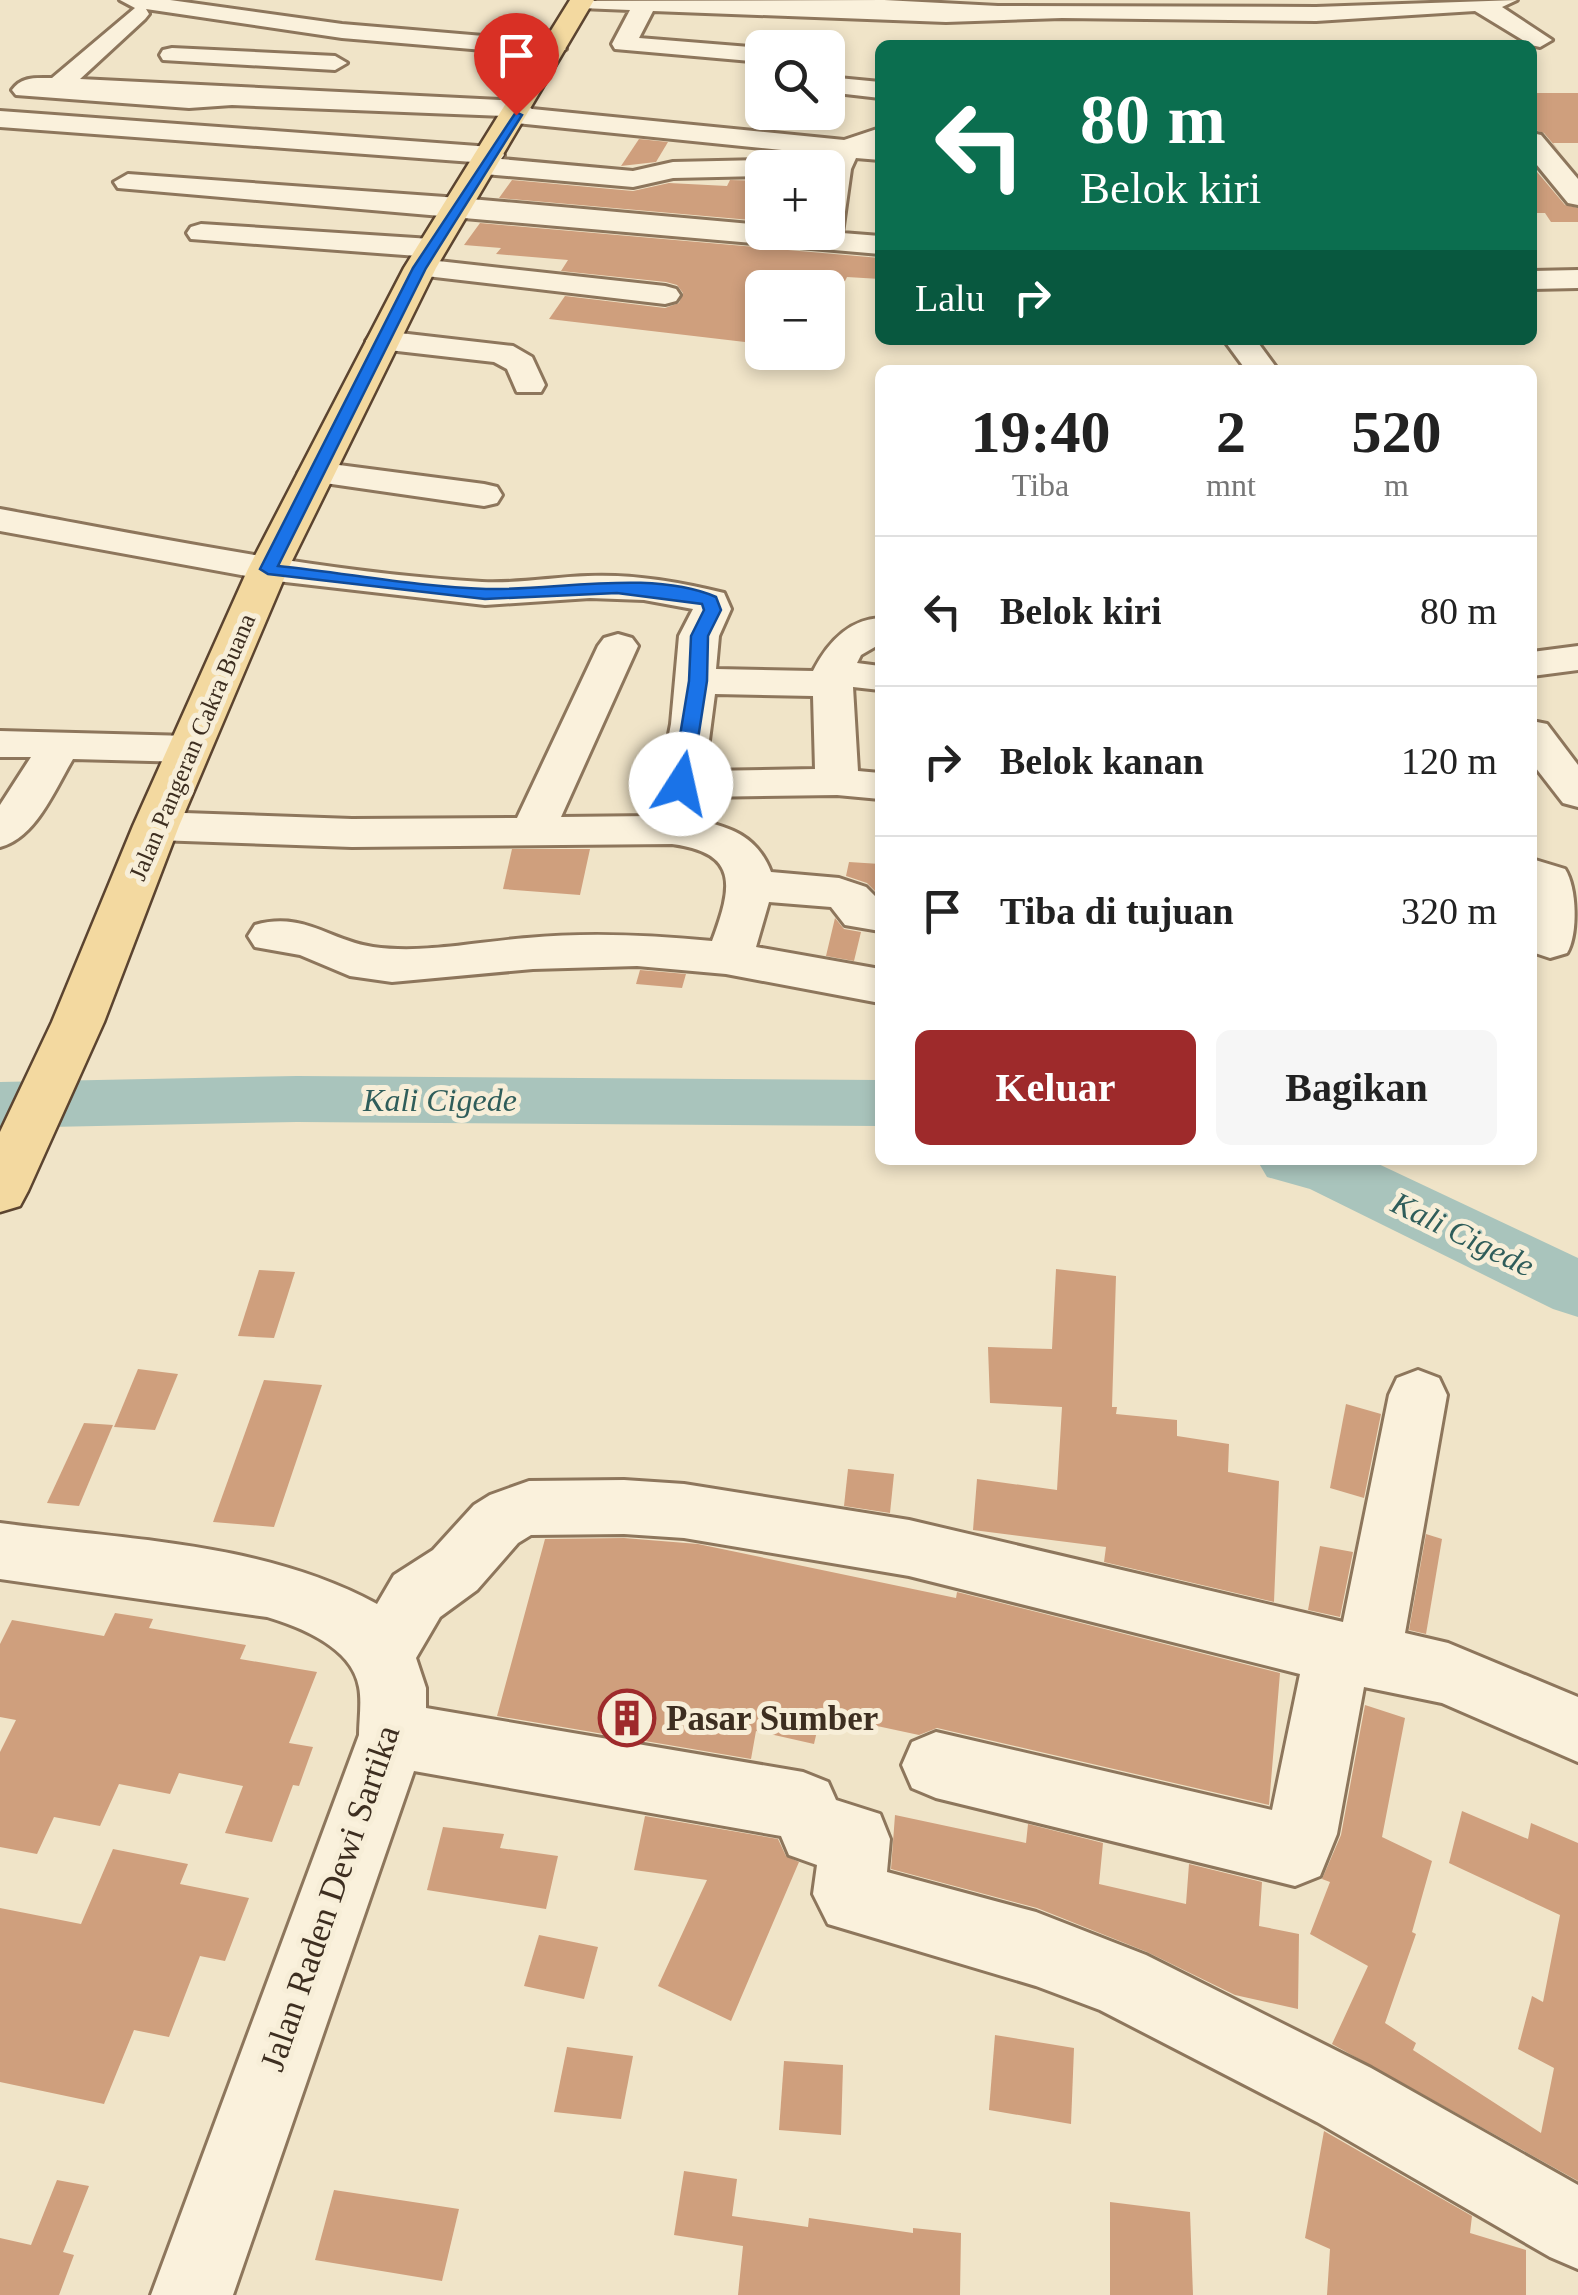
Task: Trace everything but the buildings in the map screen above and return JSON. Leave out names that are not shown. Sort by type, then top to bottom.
[{"type":"main road","name":"Jalan Pangeran Cakra Buana","points":[[0,1191],[78,1022],[188,749],[268,569],[426,258],[518,112],[560,25]]},
{"type":"street","points":[[752,0],[998,13]]},
{"type":"street","points":[[54,89],[116,31],[134,7],[346,32],[560,25],[645,3],[800,4],[868,20],[998,13],[1480,4],[1506,0]]},
{"type":"street","points":[[645,3],[624,44],[745,54]]},
{"type":"street","points":[[792,30],[800,4]]},
{"type":"street","points":[[1480,4],[1540,40]]},
{"type":"street","points":[[708,51],[726,6]]},
{"type":"street","points":[[1309,7],[1347,35]]},
{"type":"street","points":[[940,40],[946,15]]},
{"type":"street","points":[[486,70],[560,25]]},
{"type":"street","points":[[116,31],[198,30],[140,88]]},
{"type":"street","points":[[261,59],[287,34]]},
{"type":"street","points":[[319,62],[340,39]]},
{"type":"street","points":[[172,55],[356,64]]},
{"type":"street","points":[[612,68],[745,78]]},
{"type":"street","points":[[845,87],[875,90]]},
{"type":"street","points":[[54,89],[140,88],[215,96]]},
{"type":"street","points":[[54,89],[518,112],[875,151]]},
{"type":"street","points":[[171,132],[215,96]]},
{"type":"street","points":[[0,119],[488,160],[633,179],[673,170],[745,167]]},
{"type":"street","points":[[845,155],[848,148],[875,138]]},
{"type":"street","points":[[1537,144],[1566,169],[1578,197]]},
{"type":"street","points":[[128,182],[459,206],[745,233]]},
{"type":"street","points":[[220,187],[198,220],[664,295]]},
{"type":"street","points":[[845,242],[875,245]]},
{"type":"street","points":[[1537,280],[1578,280]]},
{"type":"street","points":[[382,341],[502,354],[521,364],[529,385]]},
{"type":"street","points":[[316,473],[484,494]]},
{"type":"street","points":[[0,520],[124,546],[242,561],[268,569],[485,594],[590,587],[699,596],[710,601],[712,610],[699,636],[698,681],[672,830]]},
{"type":"street","points":[[837,782],[832,678],[845,648],[875,631]]},
{"type":"street","points":[[533,830],[618,646]]},
{"type":"street","points":[[1537,663],[1578,658]]},
{"type":"street","points":[[698,681],[875,678]]},
{"type":"street","points":[[1550,740],[1578,794]]},
{"type":"street","points":[[0,744],[188,749]]},
{"type":"street","points":[[0,833],[24,804],[58,746]]},
{"type":"street","points":[[681,784],[837,782],[875,786]]},
{"type":"street","points":[[156,826],[352,833],[672,830],[707,835],[736,848],[750,873],[737,938],[726,958]]},
{"type":"street","points":[[1537,875],[1548,879],[1553,943]]},
{"type":"street","points":[[750,885],[839,893],[850,898],[856,911],[875,915]]},
{"type":"street","points":[[272,936],[309,940],[350,960],[392,966],[533,953],[636,950],[726,958],[875,985]]},
{"type":"street","points":[[936,1765],[1295,1851],[1352,1655],[1418,1395]]},
{"type":"street","points":[[0,1552],[267,1588],[312,1602],[355,1626],[382,1656],[418,1596],[455,1570],[496,1524],[512,1514],[530,1508],[624,1507],[684,1512],[909,1548],[1352,1655],[1448,1674],[1578,1730]]},
{"type":"street","name":"Jalan Raden Dewi Sartika","points":[[192,2295],[392,1735],[394,1688],[382,1656]]},
{"type":"street","points":[[392,1735],[803,1806],[814,1830],[855,1839],[849,1894],[852,1900],[1036,1950],[1120,1981],[1344,2095],[1578,2229]]},
{"type":"waterway","name":"Kali Cigede","points":[[0,1105],[297,1099],[875,1103]]},
{"type":"waterway","name":"Kali Cigede","points":[[1315,1165],[1578,1289]]},
{"type":"place","name":"Pasar Sumber","points":[[627,1718]]},
{"type":"route","points":[[516,115],[420,268],[268,569],[485,594],[590,587],[644,589],[710,601],[712,610],[699,636],[698,681],[681,784]]}]
